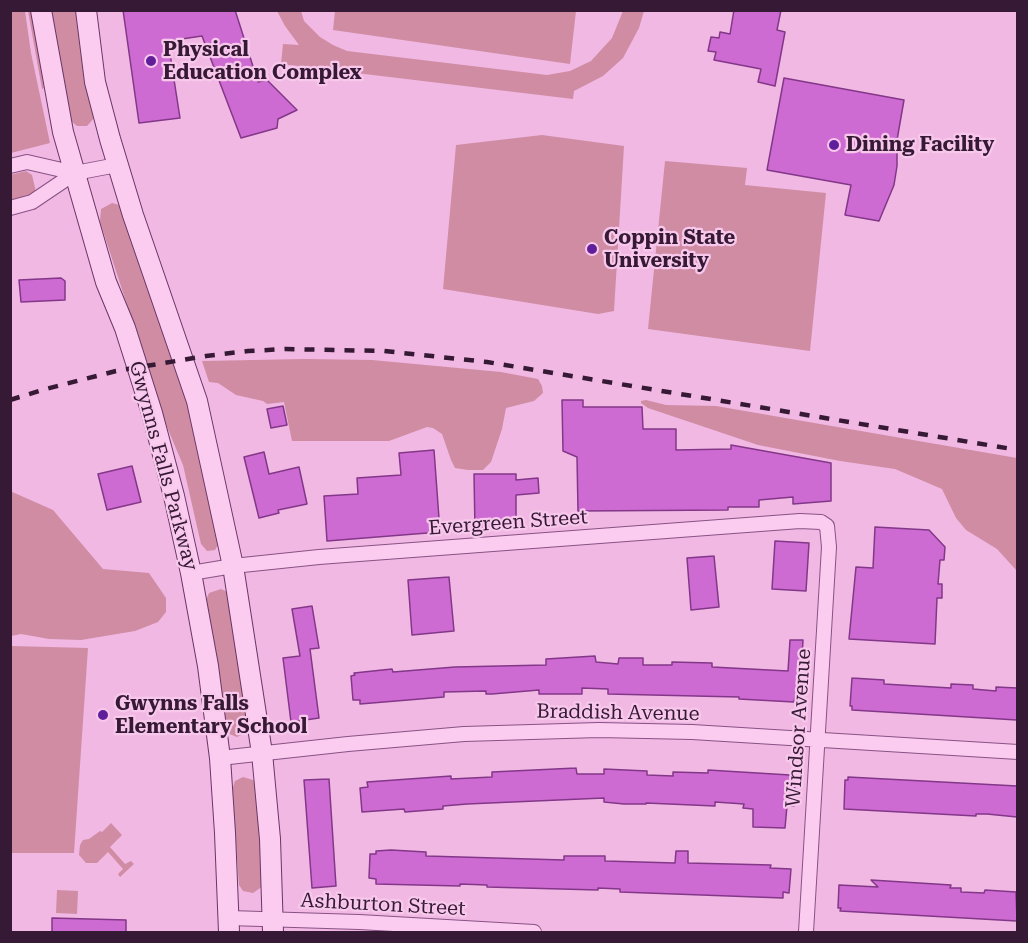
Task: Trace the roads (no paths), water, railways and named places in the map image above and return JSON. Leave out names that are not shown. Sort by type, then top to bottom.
[{"type":"main road","name":"Gwynns Falls Parkway","points":[[41,10],[63,132],[106,282],[152,413],[191,573],[208,666],[220,758],[229,925]]},
{"type":"main road","points":[[86,10],[95,82],[117,165],[196,401],[234,566],[262,753],[270,839],[273,926]]},
{"type":"street","points":[[10,166],[27,162],[75,173]]},
{"type":"street","points":[[10,208],[32,202],[75,173],[117,165]]},
{"type":"street","name":"Evergreen Street","points":[[191,573],[234,566],[800,521],[821,522],[827,526]]},
{"type":"street","name":"Windsor Avenue","points":[[806,933],[829,547],[827,526]]},
{"type":"street","name":"Braddish Avenue","points":[[220,758],[464,734],[564,730],[692,732],[1017,752]]},
{"type":"street","name":"Ashburton Street","points":[[229,925],[273,926],[360,922],[534,933]]},
{"type":"railway","points":[[10,400],[116,371],[206,356],[286,349],[384,351],[487,362],[1018,450]]},
{"type":"place","name":"Physical Education Complex","points":[[151,61]]},
{"type":"place","name":"Dining Facility","points":[[834,145]]},
{"type":"place","name":"Coppin State University","points":[[592,249]]},
{"type":"place","name":"Gwynns Falls Elementary School","points":[[103,715]]}]
